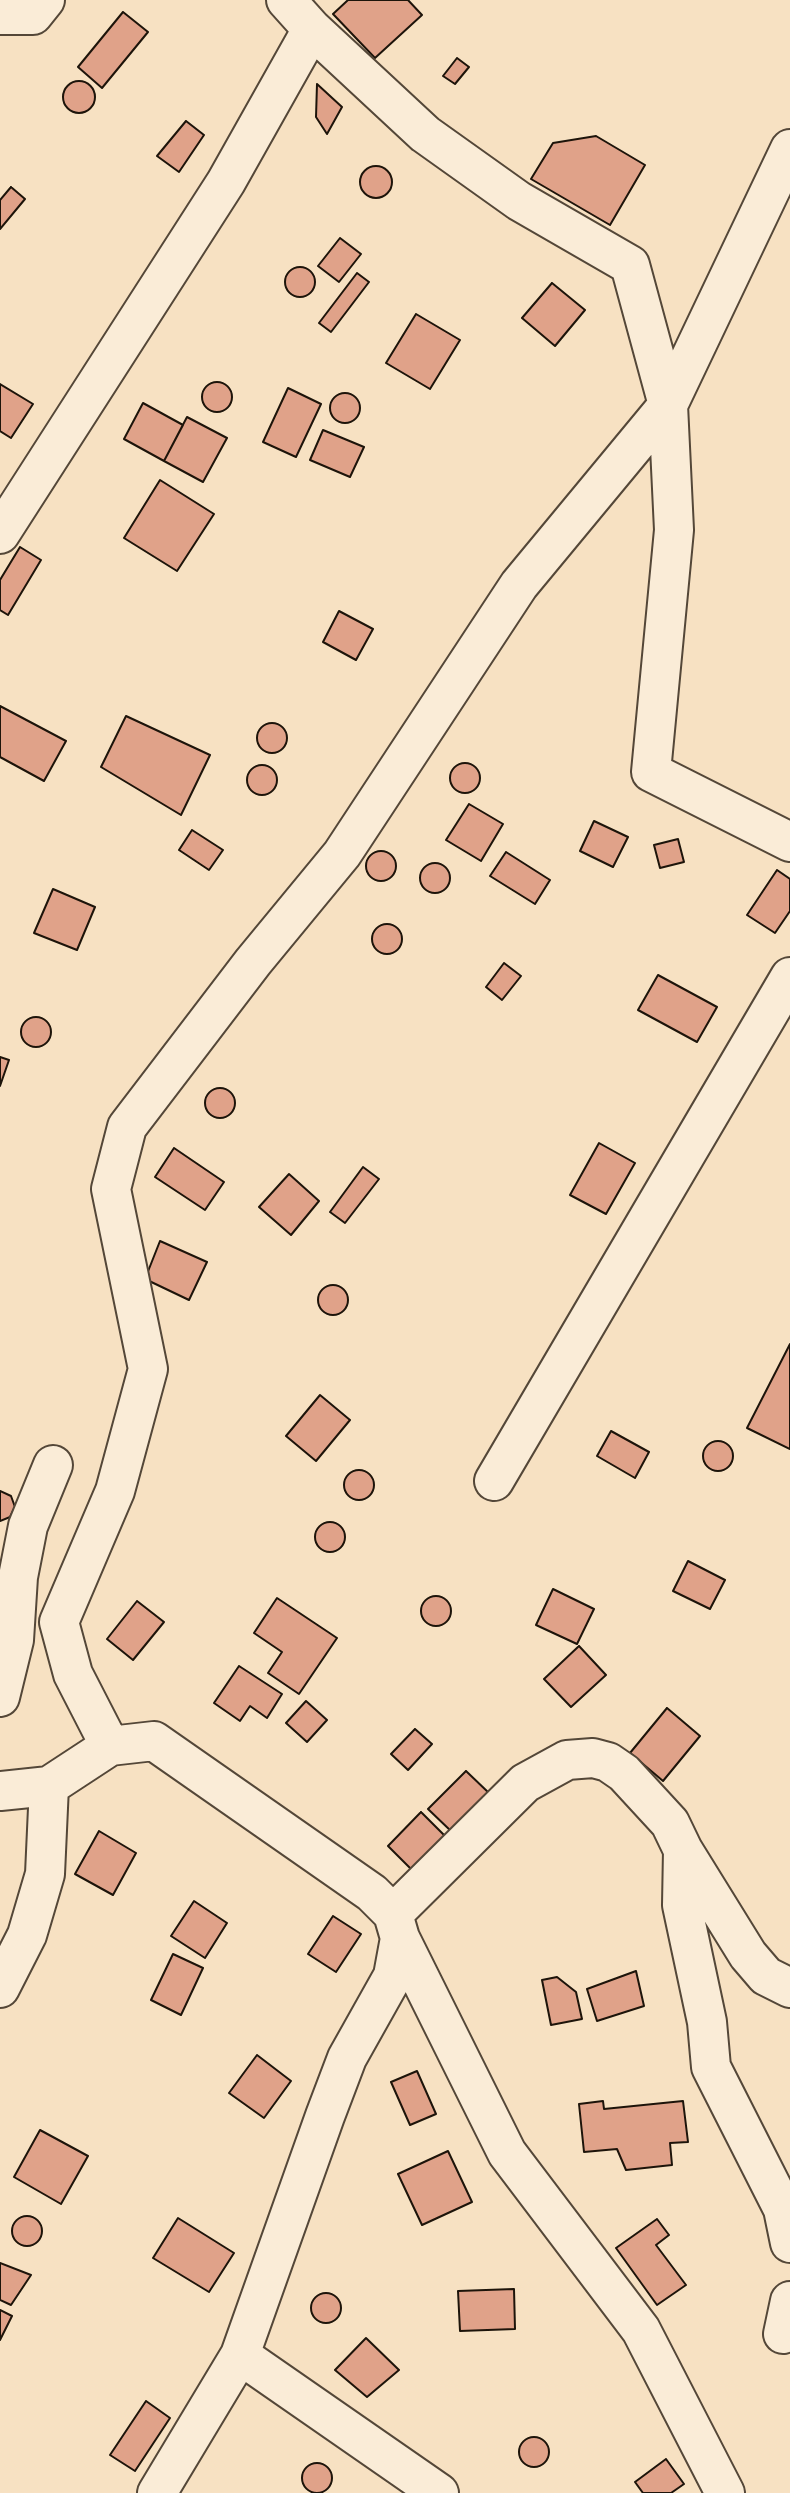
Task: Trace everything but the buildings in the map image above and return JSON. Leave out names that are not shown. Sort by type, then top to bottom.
[{"type":"street","points":[[0,15],[33,15],[45,0]]},
{"type":"street","points":[[286,0],[312,29],[425,134],[519,201],[630,265],[668,405],[674,530],[651,772],[790,842]]},
{"type":"street","points":[[0,534],[226,182],[312,29]]},
{"type":"street","points":[[110,1746],[73,1674],[59,1622],[115,1491],[148,1368],[111,1189],[127,1127],[236,984],[342,854],[519,585],[668,405],[790,149]]},
{"type":"street","points":[[494,1481],[790,977]]},
{"type":"street","points":[[0,1697],[14,1640],[18,1577],[28,1526],[52,1465]]},
{"type":"street","points":[[0,1791],[49,1786],[110,1746],[154,1741],[372,1893],[397,1926],[507,2153],[640,2330],[725,2493]]},
{"type":"street","points":[[156,2493],[240,2355],[347,2058],[393,1976],[397,1926],[525,1783],[567,1759],[593,1758],[608,1762],[624,1773],[670,1823],[683,1850],[748,1955],[766,1976],[790,1988]]},
{"type":"street","points":[[0,1989],[27,1935],[45,1874],[49,1786]]},
{"type":"street","points":[[683,1850],[682,1905],[707,2022],[711,2067],[783,2210],[790,2243]]},
{"type":"street","points":[[240,2355],[439,2493]]}]
